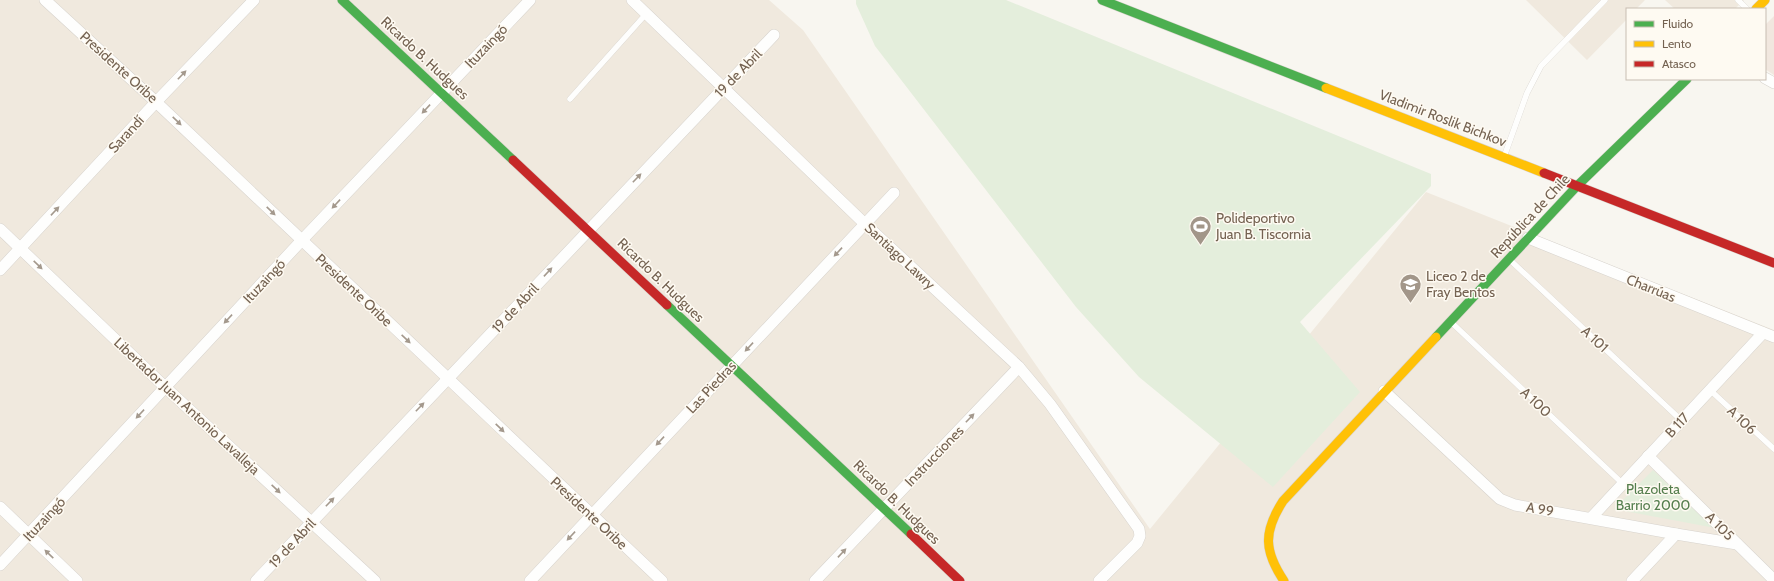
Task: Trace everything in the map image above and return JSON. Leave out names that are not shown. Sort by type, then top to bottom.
[{"type":"street","name":"Presidente Oribe","points":[[45,0],[156,102],[662,581]]},
{"type":"street","name":"Sarandí","points":[[0,270],[156,102],[254,0]]},
{"type":"street","name":"Ricardo B. Hudgues","points":[[342,0],[442,92],[960,581]]},
{"type":"street","name":"Ituzaingó","points":[[0,564],[29,535],[302,240],[530,0]]},
{"type":"street","name":"Santiago Lawry","points":[[632,0],[865,224],[1019,367],[1050,404],[1140,529],[1140,536],[1137,542],[1099,581]]},
{"type":"street","name":"Vladimir Roslik Bichkov","points":[[1102,0],[1774,263]]},
{"type":"street","points":[[1757,8],[1765,0]]},
{"type":"street","name":"19 de Abril","points":[[256,581],[774,35]]},
{"type":"street","name":"República de Chile","points":[[1284,581],[1269,556],[1267,540],[1273,515],[1284,501],[1384,391],[1577,186],[1686,80]]},
{"type":"street","name":"Las Piedras","points":[[530,581],[894,193]]},
{"type":"street","name":"Libertador Juan Antonio Lavalleja","points":[[0,229],[165,387],[375,581]]},
{"type":"street","name":"Charrúas","points":[[1528,238],[1774,337]]},
{"type":"street","name":"B 117","points":[[1591,518],[1763,333]]},
{"type":"street","name":"Instrucciones","points":[[815,581],[1019,367]]},
{"type":"street","name":"A 99","points":[[1384,391],[1500,499],[1515,504],[1737,544]]},
{"type":"street","name":"A 105","points":[[1648,456],[1774,580]]},
{"type":"street","points":[[0,507],[77,581]]},
{"type":"street","points":[[1635,580],[1676,534]]},
{"type":"lane","points":[[1504,157],[1527,93],[1541,66],[1604,0]]},
{"type":"lane","points":[[1738,0],[1746,8]]},
{"type":"lane","points":[[570,99],[646,14]]},
{"type":"lane","name":"A 101","points":[[1509,258],[1681,420]]},
{"type":"lane","name":"A 100","points":[[1450,321],[1622,484]]},
{"type":"lane","name":"A 106","points":[[1710,390],[1774,449]]},
{"type":"shaded area","points":[[0,0],[769,0],[803,30],[1150,529],[1426,192],[1774,330],[1774,581],[0,581]]},
{"type":"shaded area","points":[[1526,0],[1645,0],[1637,8],[1626,8],[1626,20],[1587,60]]},
{"type":"shaded area","points":[[1665,0],[1744,0],[1736,8],[1674,8]]},
{"type":"shaded area","points":[[1774,16],[1774,75],[1766,70],[1766,24]]},
{"type":"green space","name":"Polideportivo Juan B. Tiscornia","points":[[856,0],[1006,0],[1431,174],[1431,186],[1300,322],[1360,392],[1273,487],[1139,377],[1076,307],[875,46],[856,4]]},
{"type":"green space","name":"Plazoleta Barrio 2000","points":[[1653,470],[1715,528],[1614,509]]},
{"type":"traffic: fast","points":[[342,0],[513,160]]},
{"type":"traffic: fast","points":[[1102,0],[1326,88]]},
{"type":"traffic: fast","points":[[1436,337],[1577,186],[1686,80]]},
{"type":"traffic: fast","points":[[667,305],[911,534]]},
{"type":"traffic: slow","points":[[1757,8],[1765,0]]},
{"type":"traffic: slow","points":[[1326,88],[1544,173]]},
{"type":"traffic: slow","points":[[1284,581],[1277,570],[1268,541],[1269,532],[1276,512],[1283,501],[1436,337]]},
{"type":"traffic: jam","points":[[513,160],[667,305]]},
{"type":"traffic: jam","points":[[1544,173],[1774,263]]},
{"type":"traffic: jam","points":[[911,534],[960,581]]},
{"type":"place","name":"Polideportivo Juan B. Tiscornia","points":[[1201,246]]},
{"type":"place","name":"Liceo 2 de Fray Bentos","points":[[1410,304]]}]
